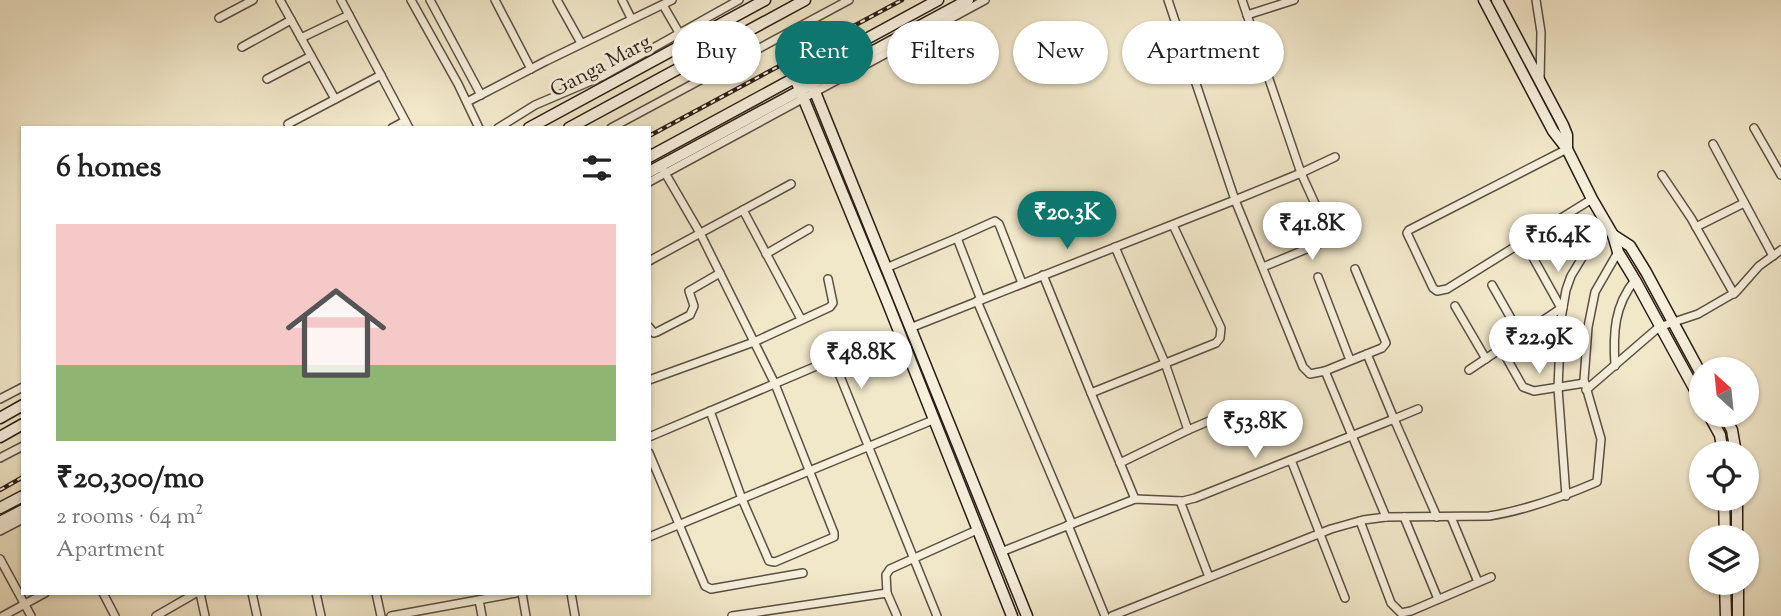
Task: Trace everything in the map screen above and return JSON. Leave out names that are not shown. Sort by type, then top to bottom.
[{"type":"street","points":[[219,18],[239,3],[253,0]]},
{"type":"street","points":[[280,0],[335,99]]},
{"type":"street","points":[[341,0],[407,124]]},
{"type":"street","points":[[411,0],[478,126]]},
{"type":"street","points":[[430,0],[481,95]]},
{"type":"street","points":[[495,0],[531,69]]},
{"type":"street","points":[[556,0],[581,43]]},
{"type":"street","points":[[622,0],[631,18]]},
{"type":"street","points":[[467,103],[581,43],[671,0]]},
{"type":"street","points":[[700,21],[739,0]]},
{"type":"street","name":"Ganga Marg","points":[[726,21],[765,0]]},
{"type":"street","name":"Ganga Marg","points":[[573,126],[805,0]]},
{"type":"street","points":[[615,126],[849,0]]},
{"type":"street","points":[[873,36],[938,0]]},
{"type":"street","points":[[651,180],[664,169],[968,0]]},
{"type":"street","points":[[814,88],[985,0]]},
{"type":"street","points":[[1168,0],[1175,21]]},
{"type":"street","points":[[1242,0],[1249,21]]},
{"type":"street","points":[[1247,15],[1294,0]]},
{"type":"street","points":[[1484,0],[1553,131],[1567,149],[1613,235],[1618,252],[1689,379]]},
{"type":"street","points":[[1497,0],[1567,135],[1567,149]]},
{"type":"street","points":[[1536,0],[1541,33],[1540,81]]},
{"type":"street","points":[[663,5],[672,21]]},
{"type":"street","points":[[301,38],[349,15]]},
{"type":"street","points":[[242,47],[290,20]]},
{"type":"street","points":[[501,126],[545,100],[603,75],[672,36]]},
{"type":"street","name":"Ganga Marg","points":[[533,126],[672,50]]},
{"type":"street","points":[[267,79],[311,56]]},
{"type":"street","points":[[288,124],[381,75]]},
{"type":"street","points":[[710,411],[742,499],[769,561],[775,562],[831,540],[835,535],[775,384],[700,233],[664,169],[652,155],[784,84]]},
{"type":"street","points":[[798,84],[1012,616]]},
{"type":"street","points":[[812,84],[1027,616]]},
{"type":"street","points":[[1196,84],[1235,200],[1305,370],[1313,374],[1382,348],[1386,343],[1355,269]]},
{"type":"street","points":[[1271,84],[1301,173],[1331,239]]},
{"type":"street","points":[[1754,128],[1781,175]]},
{"type":"street","points":[[1713,144],[1773,256]]},
{"type":"street","points":[[1567,149],[1409,230],[1407,233],[1433,288],[1437,291],[1447,289],[1592,199]]},
{"type":"street","points":[[910,327],[1173,225],[1335,157]]},
{"type":"street","points":[[651,172],[664,169]]},
{"type":"street","points":[[1662,175],[1734,293]]},
{"type":"street","points":[[651,260],[791,184]]},
{"type":"street","points":[[1696,227],[1744,203]]},
{"type":"street","points":[[743,210],[801,319]]},
{"type":"street","points":[[1566,496],[1558,388],[1562,307],[1571,276],[1605,220]]},
{"type":"street","points":[[886,268],[995,221],[1023,284]]},
{"type":"street","points":[[1091,393],[1216,343],[1221,333],[1173,225]]},
{"type":"street","points":[[766,254],[809,229]]},
{"type":"street","points":[[1264,267],[1350,231]]},
{"type":"street","points":[[1613,235],[1630,246],[1691,357]]},
{"type":"street","points":[[957,238],[979,300],[1105,616]]},
{"type":"street","points":[[1115,247],[1165,362],[1188,430]]},
{"type":"street","points":[[1502,350],[1523,387],[1534,391],[1586,386],[1615,366],[1660,327],[1698,314],[1734,293],[1759,266],[1781,250]]},
{"type":"street","points":[[1112,616],[1320,533],[1360,521],[1386,517],[1506,514],[1566,496],[1597,482],[1601,439],[1586,386],[1591,303],[1618,252]]},
{"type":"street","points":[[1531,254],[1562,307]]},
{"type":"street","points":[[651,329],[654,333],[657,332],[690,314],[694,306],[689,291],[720,273]]},
{"type":"street","points":[[1043,275],[1135,499]]},
{"type":"street","points":[[1318,277],[1350,360]]},
{"type":"street","points":[[651,379],[754,342],[830,307],[833,303],[828,279]]},
{"type":"street","points":[[1615,366],[1617,312],[1620,301],[1635,280]]},
{"type":"street","points":[[1492,285],[1521,337]]},
{"type":"street","points":[[1455,306],[1486,359]]},
{"type":"street","points":[[1469,370],[1562,307]]},
{"type":"street","points":[[827,344],[937,616]]},
{"type":"street","points":[[1367,354],[1437,517]]},
{"type":"street","points":[[651,436],[833,359]]},
{"type":"street","points":[[1325,371],[1386,517]]},
{"type":"street","points":[[0,399],[21,388]]},
{"type":"street","points":[[0,418],[21,406]]},
{"type":"street","points":[[1001,552],[1135,499],[1180,501],[1195,498],[1418,409]]},
{"type":"street","points":[[1120,463],[1214,419]]},
{"type":"street","points":[[651,536],[933,420]]},
{"type":"street","points":[[0,437],[21,425]]},
{"type":"street","points":[[0,458],[21,447]]},
{"type":"street","points":[[651,458],[705,586],[711,589],[803,573]]},
{"type":"street","points":[[1291,460],[1345,598]]},
{"type":"street","points":[[0,508],[21,497]]},
{"type":"street","points":[[1180,501],[1209,578]]},
{"type":"street","points":[[0,522],[21,511]]},
{"type":"street","points":[[1404,517],[1438,599]]},
{"type":"street","points":[[1451,517],[1478,582]]},
{"type":"street","points":[[0,531],[21,520]]},
{"type":"street","points":[[1360,521],[1396,609],[1405,613],[1491,577]]},
{"type":"street","points":[[897,616],[887,593],[888,571],[913,557],[977,530]]},
{"type":"street","points":[[0,559],[31,616]]},
{"type":"street","points":[[732,616],[887,593]]},
{"type":"street","points":[[3,616],[41,595]]},
{"type":"street","points":[[104,595],[115,616]]},
{"type":"street","points":[[156,616],[194,595]]},
{"type":"street","points":[[199,595],[205,616]]},
{"type":"street","points":[[252,595],[257,616]]},
{"type":"street","points":[[316,595],[321,616]]},
{"type":"street","points":[[376,595],[381,616]]},
{"type":"street","points":[[391,616],[429,613],[476,598],[500,595]]},
{"type":"street","points":[[522,595],[526,616]]},
{"type":"street","points":[[571,595],[575,616]]},
{"type":"street","points":[[1725,595],[1726,616]]},
{"type":"street","points":[[1738,595],[1738,616]]},
{"type":"street","points":[[476,598],[482,616]]},
{"type":"railway","points":[[651,135],[902,0]]},
{"type":"railway","points":[[0,490],[21,478]]}]
